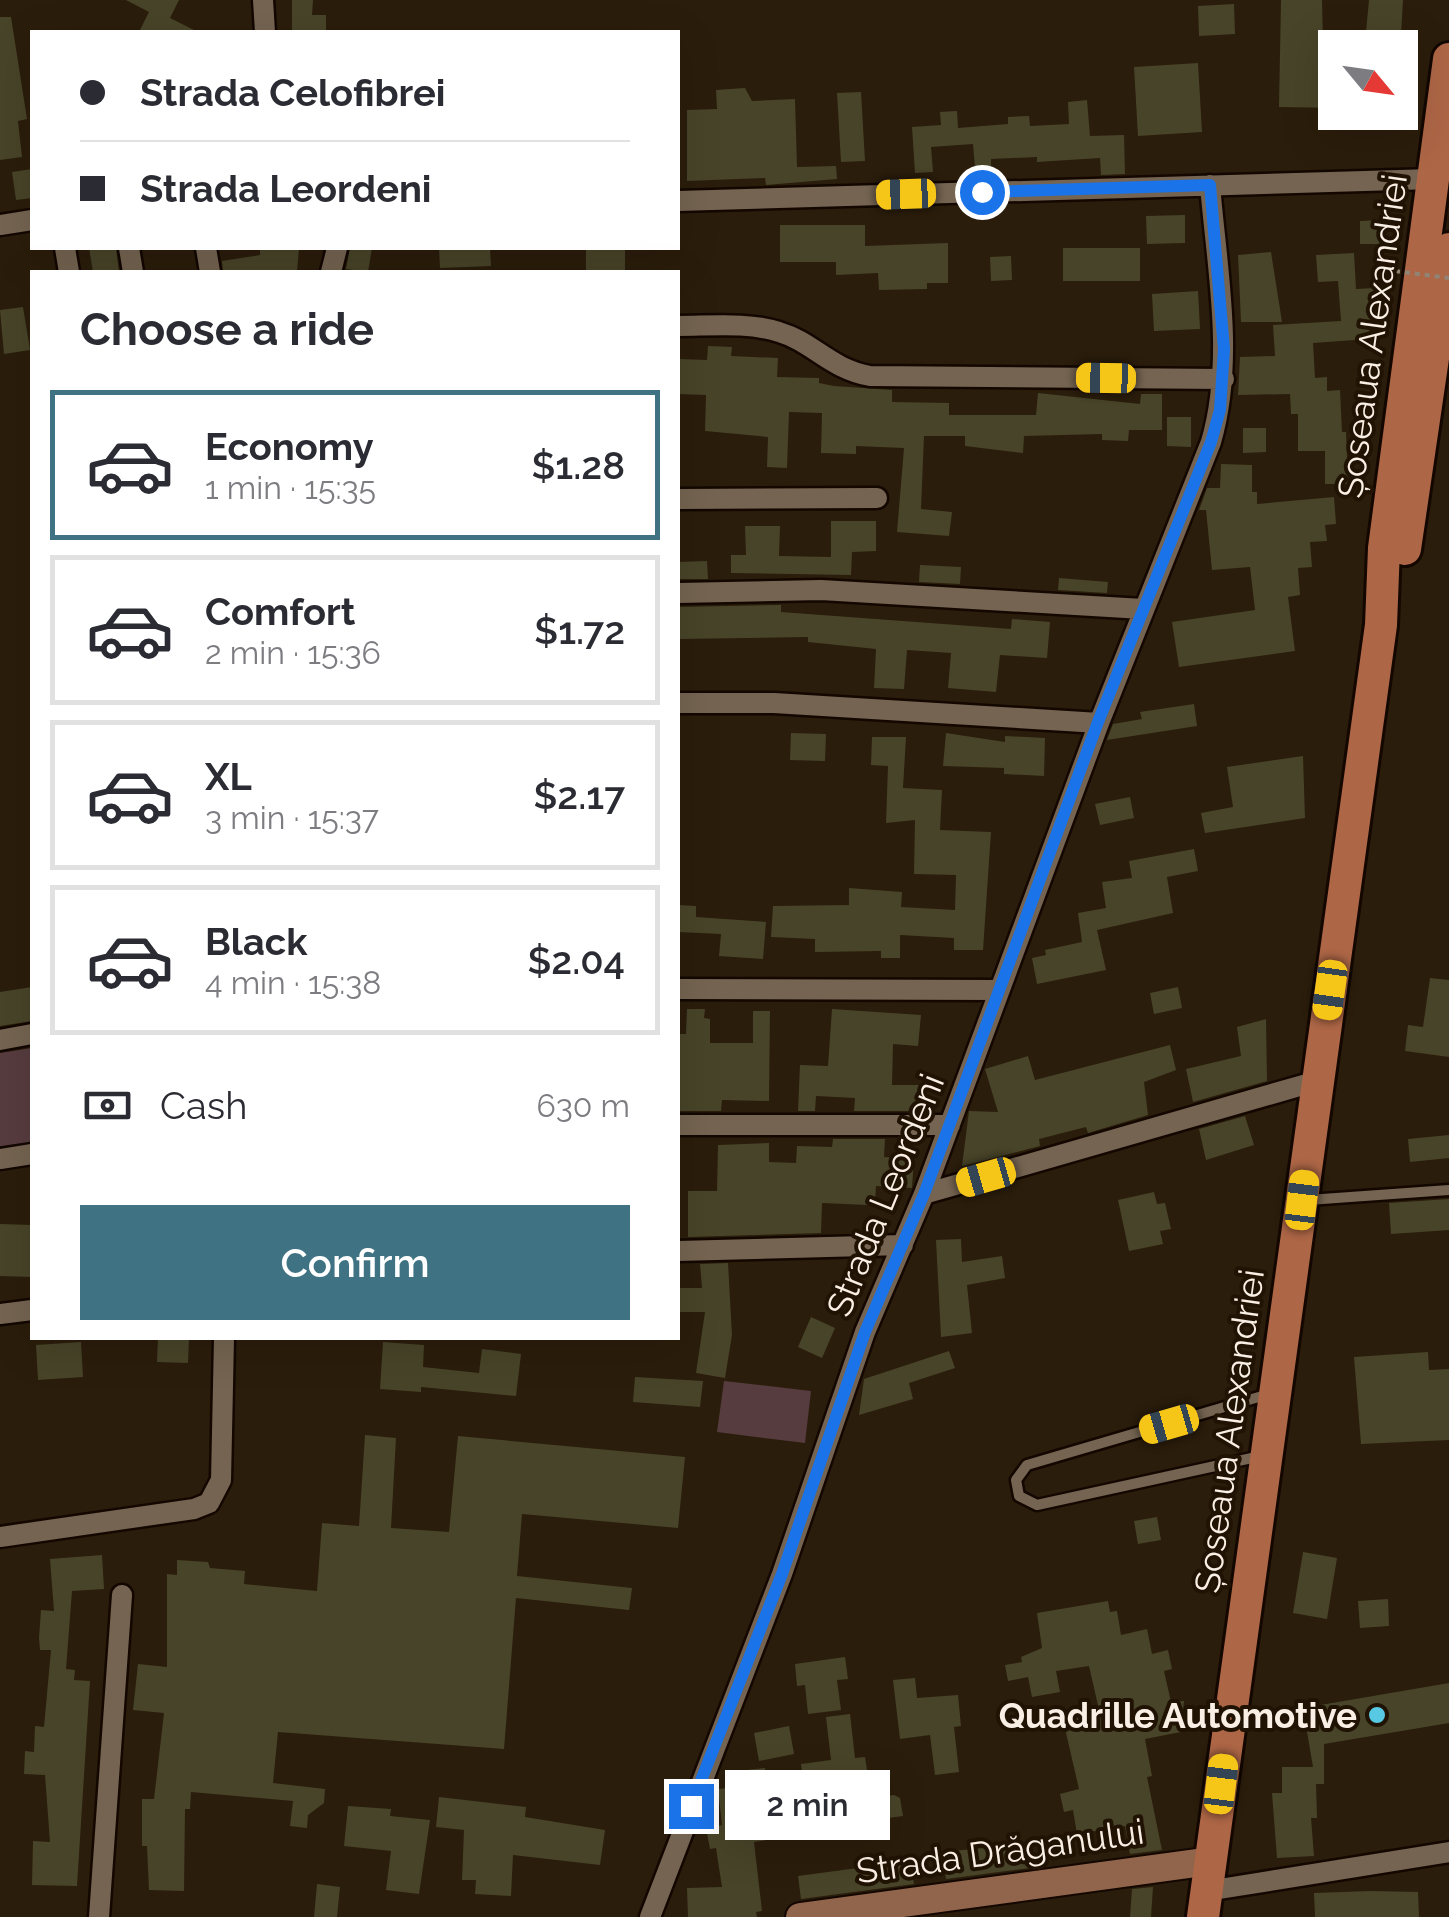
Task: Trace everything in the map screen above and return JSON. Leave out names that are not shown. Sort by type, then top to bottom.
[{"type":"main road","name":"Șoseaua Alexandriei","points":[[1207,1890],[1381,625],[1384,548],[1449,59]]},
{"type":"main road","name":"Șoseaua Alexandriei","points":[[1381,625],[1405,549],[1449,249]]},
{"type":"street","points":[[263,0],[265,30]]},
{"type":"street","points":[[680,202],[1433,179]]},
{"type":"street","name":"Strada Leordeni","points":[[650,1917],[782,1574],[865,1332],[924,1194],[1098,722],[1211,442],[1224,380],[1210,185]]},
{"type":"street","points":[[0,225],[30,220]]},
{"type":"street","points":[[680,326],[755,326],[784,332],[830,364],[870,376],[1224,380]]},
{"type":"street","points":[[680,499],[876,498]]},
{"type":"street","points":[[680,592],[820,590],[1142,608]]},
{"type":"street","points":[[680,703],[812,705],[1098,722]]},
{"type":"street","points":[[680,989],[999,990]]},
{"type":"street","points":[[0,1040],[30,1034]]},
{"type":"street","points":[[924,1194],[1317,1082]]},
{"type":"street","points":[[680,1125],[950,1125]]},
{"type":"street","points":[[0,1159],[30,1154]]},
{"type":"street","points":[[680,1252],[903,1245]]},
{"type":"street","points":[[0,1314],[30,1310]]},
{"type":"street","points":[[0,1538],[194,1509],[209,1503],[221,1480],[224,1340]]},
{"type":"street","points":[[99,1917],[122,1595]]},
{"type":"street","points":[[1207,1890],[1449,1852]]},
{"type":"street","name":"Strada Drăganului","points":[[800,1917],[1207,1890]]},
{"type":"lane","points":[[1302,1200],[1449,1190]]},
{"type":"lane","points":[[1266,1455],[1036,1505],[1020,1496],[1016,1480],[1028,1465],[1274,1392]]},
{"type":"path","points":[[1395,271],[1449,278]]},
{"type":"shaded area","points":[[30,1048],[30,1151],[0,1156],[0,1053]]},
{"type":"shaded area","points":[[724,1381],[811,1391],[805,1443],[717,1432]]},
{"type":"building","points":[[126,0],[179,0],[170,18],[194,30],[140,30],[149,12]]},
{"type":"building","points":[[292,0],[313,0],[312,15],[326,15],[326,30],[292,30]]},
{"type":"building","points":[[1281,0],[1322,0],[1318,108],[1279,107]]},
{"type":"building","points":[[1369,0],[1403,0],[1401,30],[1366,30]]},
{"type":"building","points":[[1234,4],[1235,34],[1199,36],[1198,6]]},
{"type":"building","points":[[0,17],[11,17],[27,119],[18,121],[22,157],[0,160]]},
{"type":"building","points":[[1198,63],[1202,132],[1138,136],[1134,67]]},
{"type":"building","points":[[745,88],[752,101],[795,99],[797,167],[836,166],[837,179],[766,185],[765,178],[687,181],[687,110],[717,109],[716,90]]},
{"type":"building","points":[[861,92],[865,161],[841,162],[837,93]]},
{"type":"building","points":[[1087,100],[1090,136],[1124,135],[1125,174],[1101,175],[1100,158],[1037,162],[1037,157],[991,159],[991,167],[975,168],[973,144],[931,147],[933,172],[915,173],[912,127],[941,125],[940,112],[957,111],[958,128],[1008,124],[1008,117],[1029,116],[1030,126],[1069,124],[1068,102]]},
{"type":"building","points":[[30,169],[30,198],[16,200],[12,172]]},
{"type":"building","points":[[1185,215],[1185,243],[1147,244],[1146,216]]},
{"type":"building","points":[[1382,220],[1382,244],[1360,244],[1360,221]]},
{"type":"building","points":[[780,225],[865,225],[865,246],[948,243],[948,283],[927,283],[927,289],[879,290],[878,273],[836,275],[836,262],[780,262]]},
{"type":"building","points":[[1063,248],[1140,248],[1140,281],[1063,281]]},
{"type":"building","points":[[89,250],[116,250],[119,270],[93,270]]},
{"type":"building","points":[[260,250],[299,250],[297,270],[223,270],[222,261],[260,255]]},
{"type":"building","points":[[350,250],[372,250],[368,270],[346,269]]},
{"type":"building","points":[[439,250],[490,250],[491,266],[440,268]]},
{"type":"building","points":[[586,250],[625,250],[625,270],[586,270]]},
{"type":"building","points":[[1271,252],[1282,322],[1241,322],[1238,255]]},
{"type":"building","points":[[1354,253],[1356,289],[1375,288],[1368,339],[1313,343],[1315,378],[1327,377],[1327,391],[1340,390],[1342,432],[1346,432],[1348,484],[1325,484],[1325,451],[1298,451],[1298,414],[1291,414],[1290,394],[1238,395],[1240,357],[1275,356],[1273,325],[1341,321],[1338,281],[1318,282],[1316,255]]},
{"type":"building","points":[[1011,256],[1012,280],[991,281],[990,257]]},
{"type":"building","points":[[1198,291],[1200,329],[1154,331],[1152,294]]},
{"type":"building","points":[[23,307],[30,350],[4,354],[0,310]]},
{"type":"building","points":[[708,346],[732,347],[731,356],[778,358],[777,377],[819,378],[819,383],[834,386],[892,390],[892,402],[949,403],[949,415],[1036,415],[1038,393],[1140,404],[1141,394],[1162,394],[1162,430],[1129,430],[1128,441],[1102,440],[1102,434],[1024,436],[1023,453],[965,446],[965,436],[924,436],[921,509],[952,512],[949,536],[897,532],[904,448],[856,446],[856,454],[821,453],[822,413],[789,412],[787,468],[767,467],[768,437],[705,431],[706,395],[680,394],[680,359],[707,360]]},
{"type":"building","points":[[1167,417],[1191,417],[1191,447],[1167,446]]},
{"type":"building","points":[[1243,428],[1266,428],[1266,452],[1243,453]]},
{"type":"building","points":[[1221,464],[1252,465],[1252,492],[1257,492],[1257,504],[1334,497],[1336,524],[1325,525],[1327,541],[1310,542],[1312,567],[1298,568],[1300,595],[1288,597],[1295,651],[1179,667],[1172,622],[1255,610],[1250,567],[1212,570],[1206,510],[1199,510],[1207,488],[1220,488]]},
{"type":"building","points":[[831,521],[876,521],[876,551],[852,552],[851,575],[731,573],[731,555],[746,555],[745,526],[780,526],[779,556],[831,557]]},
{"type":"building","points":[[707,561],[708,579],[680,579],[680,562]]},
{"type":"building","points":[[920,565],[961,567],[960,584],[919,582]]},
{"type":"building","points":[[1059,578],[1108,582],[1107,593],[1058,590]]},
{"type":"building","points":[[781,605],[781,612],[1011,629],[1012,619],[1050,622],[1047,658],[1000,655],[996,692],[948,688],[951,653],[907,650],[904,689],[874,688],[876,649],[808,642],[808,637],[680,639],[680,607]]},
{"type":"building","points":[[1194,704],[1197,726],[1107,740],[1113,724],[1142,719],[1140,712]]},
{"type":"building","points":[[791,733],[826,734],[825,761],[790,760]]},
{"type":"building","points":[[946,733],[1005,742],[1005,736],[1045,738],[1044,776],[1004,774],[1004,768],[943,766]]},
{"type":"building","points":[[872,737],[906,737],[903,788],[942,790],[940,830],[991,832],[983,950],[954,950],[954,938],[900,935],[900,958],[881,958],[881,951],[815,952],[815,939],[771,937],[773,906],[849,905],[849,888],[902,892],[901,907],[955,910],[956,875],[914,874],[915,820],[886,823],[888,766],[871,765]]},
{"type":"building","points":[[1303,756],[1305,818],[1205,833],[1201,813],[1233,807],[1227,767]]},
{"type":"building","points":[[1130,797],[1134,818],[1100,825],[1095,804]]},
{"type":"building","points":[[1194,849],[1198,871],[1167,877],[1173,913],[1097,930],[1106,970],[1037,984],[1032,958],[1046,955],[1045,950],[1082,942],[1078,913],[1106,908],[1102,882],[1132,878],[1129,861]]},
{"type":"building","points":[[680,905],[696,906],[696,917],[766,922],[763,959],[719,956],[721,934],[680,932]]},
{"type":"building","points":[[1430,978],[1449,980],[1449,1057],[1405,1051],[1408,1025],[1423,1027]]},
{"type":"building","points":[[30,987],[30,1021],[0,1026],[0,992]]},
{"type":"building","points":[[1178,987],[1182,1008],[1154,1014],[1150,993]]},
{"type":"building","points":[[687,1009],[705,1009],[704,1018],[710,1019],[710,1043],[753,1043],[753,1011],[770,1011],[769,1101],[722,1100],[721,1111],[680,1111],[680,1034],[686,1034]]},
{"type":"building","points":[[832,1009],[921,1015],[918,1046],[893,1044],[892,1085],[925,1085],[925,1111],[854,1111],[855,1098],[816,1096],[815,1111],[798,1111],[800,1065],[828,1066]]},
{"type":"building","points":[[1266,1019],[1267,1081],[1193,1102],[1186,1069],[1241,1056],[1237,1027]]},
{"type":"building","points":[[1170,1045],[1176,1070],[1144,1082],[1148,1115],[1088,1133],[1086,1127],[1039,1139],[1040,1146],[962,1166],[969,1111],[998,1112],[985,1069],[1028,1056],[1035,1080]]},
{"type":"building","points":[[1245,1116],[1254,1145],[1206,1160],[1199,1129]]},
{"type":"building","points":[[1449,1135],[1449,1158],[1410,1162],[1408,1139]]},
{"type":"building","points":[[833,1139],[885,1139],[884,1157],[914,1159],[912,1188],[876,1186],[875,1201],[868,1205],[822,1203],[821,1233],[688,1237],[688,1191],[717,1191],[718,1145],[769,1143],[769,1162],[796,1163],[797,1146],[832,1147]]},
{"type":"building","points":[[1154,1192],[1157,1204],[1165,1203],[1171,1229],[1160,1231],[1163,1244],[1129,1251],[1118,1200]]},
{"type":"building","points":[[1449,1199],[1449,1230],[1391,1234],[1389,1203]]},
{"type":"building","points":[[0,1224],[30,1225],[30,1277],[0,1276]]},
{"type":"building","points":[[961,1239],[962,1262],[1002,1256],[1005,1278],[967,1285],[972,1333],[941,1337],[936,1240]]},
{"type":"building","points":[[728,1263],[732,1335],[725,1378],[696,1373],[705,1312],[680,1312],[680,1288],[702,1288],[700,1264]]},
{"type":"building","points":[[811,1317],[835,1328],[822,1358],[798,1347]]},
{"type":"building","points":[[158,1340],[189,1340],[188,1363],[157,1362]]},
{"type":"building","points":[[81,1342],[83,1377],[38,1380],[36,1345]]},
{"type":"building","points":[[383,1342],[424,1345],[423,1367],[479,1373],[482,1349],[521,1354],[516,1396],[421,1387],[421,1392],[380,1389]]},
{"type":"building","points":[[949,1351],[955,1368],[909,1383],[913,1399],[859,1415],[864,1379]]},
{"type":"building","points":[[1428,1352],[1429,1370],[1449,1369],[1449,1440],[1361,1444],[1354,1357]]},
{"type":"building","points":[[635,1377],[703,1381],[700,1407],[633,1402]]},
{"type":"building","points":[[365,1435],[396,1438],[391,1528],[449,1532],[458,1436],[685,1457],[678,1528],[522,1514],[517,1576],[632,1588],[629,1610],[516,1598],[504,1749],[278,1732],[273,1783],[325,1789],[324,1803],[308,1815],[307,1828],[290,1826],[293,1801],[191,1792],[190,1809],[185,1809],[184,1891],[149,1890],[147,1846],[142,1846],[142,1799],[154,1799],[164,1713],[133,1710],[138,1664],[167,1667],[167,1574],[177,1575],[177,1560],[208,1562],[210,1568],[245,1571],[244,1584],[317,1591],[322,1523],[359,1526]]},
{"type":"building","points":[[1157,1517],[1161,1540],[1138,1544],[1134,1521]]},
{"type":"building","points":[[1303,1552],[1337,1558],[1327,1619],[1293,1613]]},
{"type":"building","points":[[102,1555],[104,1589],[72,1591],[66,1669],[75,1670],[74,1680],[90,1681],[77,1886],[32,1885],[33,1841],[50,1842],[45,1775],[24,1774],[25,1751],[34,1752],[35,1726],[44,1727],[51,1650],[40,1650],[39,1638],[41,1610],[54,1611],[50,1559]]},
{"type":"building","points":[[1388,1599],[1389,1626],[1360,1628],[1358,1601]]},
{"type":"building","points":[[1108,1601],[1110,1612],[1117,1611],[1121,1635],[1147,1629],[1152,1654],[1168,1650],[1172,1669],[1164,1671],[1171,1702],[1184,1701],[1181,1732],[1145,1739],[1152,1776],[1147,1777],[1162,1850],[1130,1854],[1125,1826],[1077,1834],[1073,1810],[1064,1812],[1060,1794],[1079,1789],[1063,1720],[1100,1714],[1089,1666],[1056,1671],[1060,1692],[1032,1697],[1028,1677],[1008,1681],[1005,1665],[1022,1662],[1021,1657],[1042,1648],[1037,1613]]},
{"type":"building","points":[[845,1657],[848,1679],[837,1680],[841,1710],[808,1714],[805,1685],[797,1686],[795,1664]]},
{"type":"building","points":[[915,1678],[917,1698],[958,1695],[961,1726],[954,1727],[959,1772],[935,1775],[930,1735],[900,1739],[893,1680]]},
{"type":"building","points":[[1449,1683],[1449,1723],[1324,1744],[1324,1784],[1316,1784],[1317,1818],[1311,1818],[1314,1856],[1277,1858],[1272,1793],[1282,1793],[1282,1767],[1313,1767],[1303,1708]]},
{"type":"building","points":[[850,1714],[855,1758],[865,1757],[870,1789],[805,1796],[801,1764],[831,1760],[826,1717]]},
{"type":"building","points":[[789,1726],[794,1754],[759,1761],[754,1733]]},
{"type":"building","points":[[765,1768],[770,1817],[819,1809],[822,1832],[754,1842],[762,1911],[756,1912],[757,1917],[688,1917],[687,1888],[722,1887],[716,1848],[710,1849],[706,1828],[722,1825],[718,1789],[740,1787],[738,1771]]},
{"type":"building","points":[[894,1795],[900,1798],[903,1816],[867,1821],[863,1800]]},
{"type":"building","points":[[439,1797],[526,1807],[525,1817],[605,1830],[600,1865],[513,1855],[511,1896],[475,1894],[476,1880],[462,1880],[464,1830],[436,1827]]},
{"type":"building","points":[[348,1806],[391,1809],[390,1816],[430,1820],[419,1894],[386,1890],[391,1851],[344,1846]]},
{"type":"building","points":[[1025,1844],[1030,1868],[946,1879],[942,1852]]},
{"type":"building","points":[[910,1861],[914,1884],[801,1899],[798,1876]]},
{"type":"building","points":[[317,1884],[340,1887],[337,1917],[314,1917]]},
{"type":"building","points":[[1153,1887],[1151,1917],[1130,1917],[1132,1889]]},
{"type":"building","points":[[1418,1892],[1419,1917],[1315,1917],[1314,1893]]},
{"type":"place","name":"Quadrille Automotive","points":[[1377,1715]]},
{"type":"route","points":[[691,1806],[782,1574],[865,1332],[924,1194],[1098,722],[1211,442],[1220,410],[1224,349],[1210,185],[982,192]]}]
